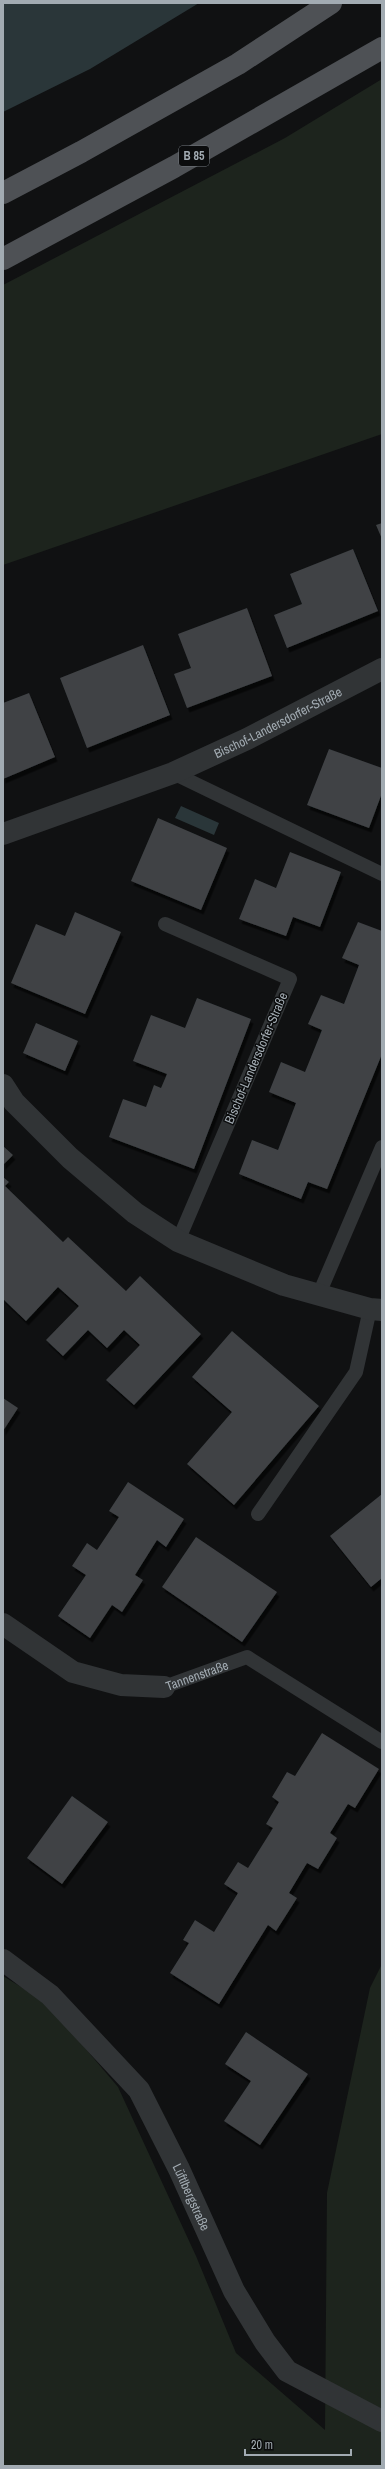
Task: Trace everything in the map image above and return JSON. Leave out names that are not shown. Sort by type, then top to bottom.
[{"type":"main road","points":[[3,193],[81,152],[238,64],[331,3]]},
{"type":"main road","name":"B 85","points":[[3,259],[174,167],[382,48]]},
{"type":"street","name":"Bischof-Landersdorfer-Straße","points":[[3,834],[173,773],[247,738],[382,669]]},
{"type":"street","points":[[3,1085],[14,1102],[70,1158],[135,1213],[178,1241],[284,1285],[376,1309]]},
{"type":"street","name":"Tannenstraße","points":[[3,1624],[73,1672],[121,1685],[164,1687]]},
{"type":"street","name":"Lüftlbergstraße","points":[[3,1960],[50,1995],[139,2090],[179,2169],[234,2291],[265,2342],[286,2371],[382,2422]]},
{"type":"lane","points":[[173,773],[382,874]]},
{"type":"lane","name":"Bischof-Landersdorfer-Straße","points":[[165,924],[290,979],[178,1241]]},
{"type":"lane","points":[[319,1294],[382,1147]]},
{"type":"lane","points":[[258,1514],[356,1372],[376,1309]]},
{"type":"lane","name":"Tannenstraße","points":[[164,1687],[247,1657],[382,1742]]},
{"type":"shaded area","points":[[3,3],[199,3],[90,69],[3,112]]},
{"type":"shaded area","points":[[382,79],[382,434],[3,565],[3,285],[285,138]]},
{"type":"shaded area","points":[[181,806],[219,823],[214,835],[175,818]]},
{"type":"shaded area","points":[[382,1964],[382,2466],[3,2466],[3,1976],[46,2002],[118,2087],[196,2256],[236,2353],[325,2430],[327,2193],[370,1988]]},
{"type":"building","points":[[382,523],[382,539],[376,525]]},
{"type":"building","points":[[353,549],[378,611],[287,648],[274,615],[302,604],[290,574]]},
{"type":"building","points":[[247,608],[272,676],[187,708],[174,674],[191,668],[178,634]]},
{"type":"building","points":[[143,645],[170,715],[87,748],[60,678]]},
{"type":"building","points":[[29,693],[55,757],[3,779],[3,703]]},
{"type":"building","points":[[329,749],[382,768],[382,793],[369,828],[307,805]]},
{"type":"building","points":[[158,818],[227,848],[201,910],[131,881]]},
{"type":"building","points":[[290,852],[341,872],[320,927],[293,917],[286,936],[239,919],[255,879],[276,888]]},
{"type":"building","points":[[75,912],[121,932],[85,1014],[11,983],[36,924],[65,936]]},
{"type":"building","points":[[358,922],[382,931],[382,1054],[327,1189],[308,1182],[301,1199],[239,1174],[252,1140],[278,1150],[296,1103],[269,1092],[281,1062],[305,1072],[322,1030],[308,1024],[321,995],[344,1004],[359,965],[342,958]]},
{"type":"building","points":[[197,998],[251,1019],[194,1169],[109,1137],[123,1099],[146,1107],[154,1085],[161,1088],[167,1074],[133,1061],[151,1015],[185,1028]]},
{"type":"building","points":[[36,1023],[78,1041],[65,1071],[23,1053]]},
{"type":"building","points":[[3,1146],[13,1155],[3,1165]]},
{"type":"building","points":[[3,1177],[9,1182],[5,1186],[63,1242],[68,1237],[126,1291],[140,1276],[201,1334],[134,1405],[106,1380],[140,1345],[124,1330],[107,1348],[88,1330],[63,1356],[46,1340],[79,1306],[58,1287],[26,1321],[3,1299]]},
{"type":"building","points":[[232,1331],[319,1406],[234,1505],[187,1464],[232,1412],[192,1377]]},
{"type":"building","points":[[3,1398],[18,1408],[3,1431]]},
{"type":"building","points":[[128,1482],[184,1519],[166,1547],[157,1540],[135,1575],[143,1580],[122,1612],[112,1605],[90,1638],[58,1616],[86,1575],[72,1566],[87,1543],[97,1550],[119,1517],[109,1511]]},
{"type":"building","points":[[382,1494],[382,1578],[371,1587],[330,1536]]},
{"type":"building","points":[[196,1537],[277,1592],[242,1642],[162,1587]]},
{"type":"building","points":[[322,1733],[379,1769],[355,1808],[348,1804],[330,1833],[337,1838],[318,1869],[307,1863],[289,1893],[297,1898],[276,1931],[268,1925],[219,2004],[170,1973],[189,1943],[183,1940],[195,1920],[214,1932],[238,1893],[224,1884],[238,1862],[248,1868],[273,1828],[266,1824],[279,1802],[272,1797],[287,1772],[295,1776]]},
{"type":"building","points":[[72,1796],[108,1822],[62,1884],[27,1858]]},
{"type":"building","points":[[246,2032],[308,2074],[260,2145],[224,2121],[251,2081],[225,2064]]}]
